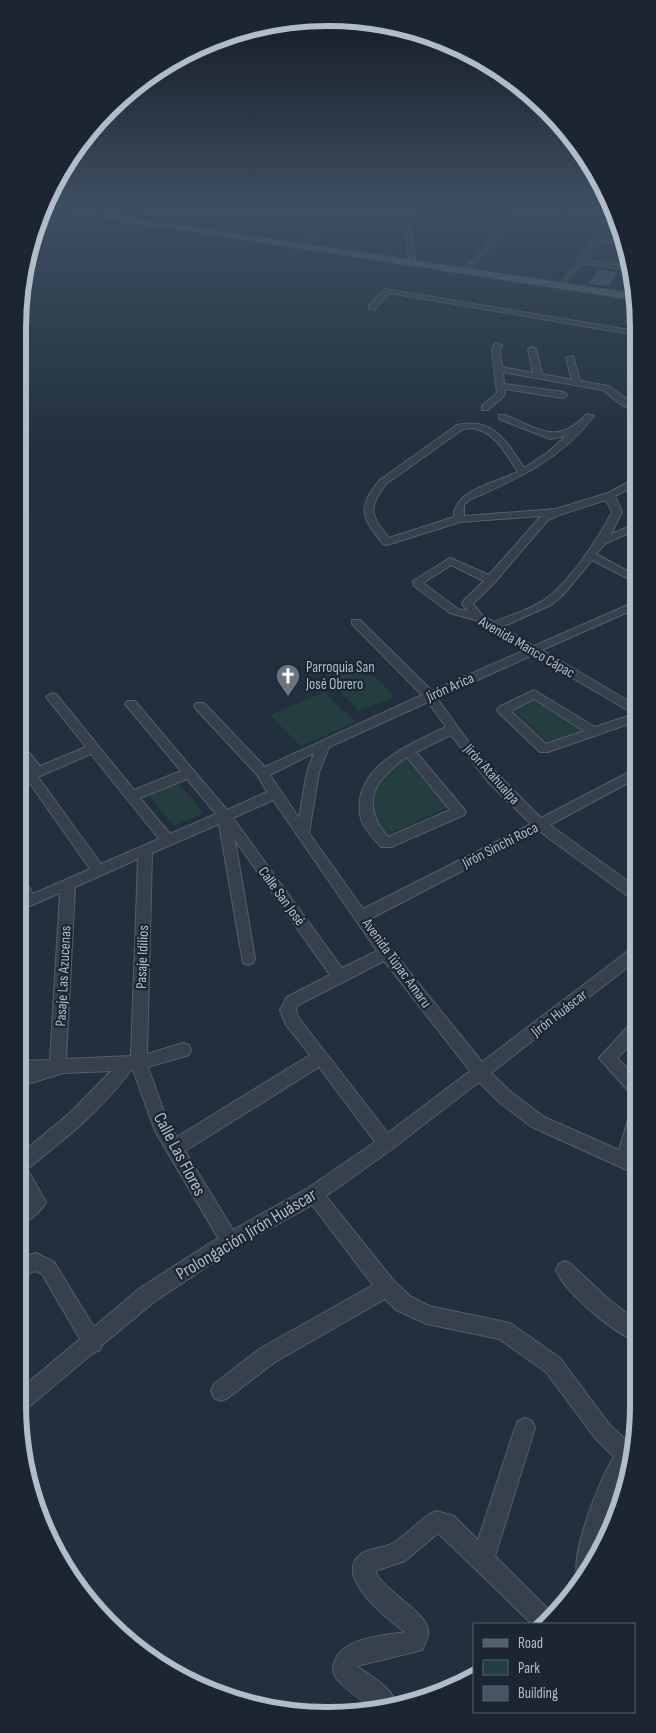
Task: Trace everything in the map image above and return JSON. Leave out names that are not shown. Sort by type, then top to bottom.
[{"type":"main road","points":[[582,287],[627,294]]},
{"type":"main road","points":[[591,287],[627,293]]},
{"type":"street","points":[[372,307],[388,291],[630,332]]},
{"type":"street","points":[[485,408],[500,396],[496,350],[498,345]]},
{"type":"street","points":[[532,349],[538,375]]},
{"type":"street","points":[[570,358],[575,385]]},
{"type":"street","points":[[499,378],[538,375],[575,385]]},
{"type":"street","points":[[499,378],[606,388],[630,406]]},
{"type":"street","points":[[499,378],[563,395]]},
{"type":"street","points":[[460,519],[458,509],[460,503],[466,498],[522,473],[566,442],[590,416]]},
{"type":"street","points":[[502,417],[553,438],[577,430]]},
{"type":"street","points":[[522,473],[495,432],[481,426],[467,425],[460,427],[383,482],[372,494],[368,508],[368,519],[387,542],[460,519],[557,512]]},
{"type":"street","points":[[478,618],[468,604],[545,518],[557,512],[611,495],[630,484]]},
{"type":"street","points":[[492,627],[547,603],[559,593],[602,541],[616,517],[617,512],[610,499],[611,495]]},
{"type":"street","points":[[616,517],[630,524]]},
{"type":"street","points":[[602,541],[630,529]]},
{"type":"street","points":[[590,555],[630,577]]},
{"type":"street","name":"Avenida Manco Cápac","points":[[491,580],[450,561],[418,581],[418,584],[454,611],[478,618],[630,707]]},
{"type":"street","name":"Jirón Arica","points":[[264,773],[323,744],[630,607]]},
{"type":"street","name":"Jirón Atahualpa","points":[[356,622],[430,696],[453,729],[494,780],[540,825],[630,890]]},
{"type":"street","points":[[594,732],[534,694],[503,710],[544,749],[594,732],[630,719]]},
{"type":"street","points":[[52,697],[168,841]]},
{"type":"street","name":"Calle San José","points":[[131,704],[225,816],[340,977]]},
{"type":"street","name":"Avenida Túpac Amaru","points":[[200,706],[264,773],[275,794],[362,916],[386,953],[480,1073],[506,1098],[538,1122],[630,1165]]},
{"type":"street","points":[[408,751],[459,812],[386,844],[369,821],[366,802],[372,780],[392,760],[408,751],[453,729]]},
{"type":"street","points":[[303,832],[313,772],[323,744]]},
{"type":"street","points":[[93,749],[30,775],[99,871]]},
{"type":"street","points":[[26,757],[38,772]]},
{"type":"street","points":[[132,796],[189,774]]},
{"type":"street","name":"Jirón Sinchi Roca","points":[[362,916],[540,825],[630,776]]},
{"type":"street","points":[[26,903],[275,794]]},
{"type":"street","points":[[225,816],[248,959]]},
{"type":"street","name":"Pasaje Idilios","points":[[133,1064],[145,851]]},
{"type":"street","name":"Pasaje Las Azucenas","points":[[58,1068],[68,884]]},
{"type":"street","points":[[386,953],[292,1001],[288,1010],[291,1020],[321,1056],[386,1144]]},
{"type":"street","name":"Jirón Huáscar","points":[[480,1073],[630,957]]},
{"type":"street","points":[[630,1035],[607,1058],[630,1082]]},
{"type":"street","points":[[26,1068],[133,1064],[183,1050]]},
{"type":"street","points":[[173,1149],[321,1056]]},
{"type":"street","points":[[26,1159],[64,1130],[133,1064]]},
{"type":"street","name":"Calle Las Flores","points":[[133,1064],[173,1149],[230,1241]]},
{"type":"street","points":[[26,1078],[58,1068]]},
{"type":"street","name":"Prolongación Jirón Huáscar","points":[[26,1397],[93,1343],[147,1295],[230,1241],[314,1194],[386,1144],[480,1073]]},
{"type":"street","points":[[26,1183],[37,1202],[26,1211]]},
{"type":"street","points":[[314,1194],[387,1288],[403,1303],[428,1315],[503,1330],[553,1364],[602,1431],[626,1454]]},
{"type":"street","points":[[26,1264],[36,1262],[48,1268],[93,1343]]},
{"type":"street","points":[[565,1270],[590,1298],[613,1318],[630,1328]]},
{"type":"street","points":[[221,1391],[268,1355],[387,1288]]},
{"type":"street","points":[[484,1559],[525,1428]]},
{"type":"street","points":[[589,1555],[601,1501],[612,1476],[624,1462]]},
{"type":"street","points":[[383,1702],[344,1670],[344,1664],[348,1658],[414,1642],[417,1635],[416,1626],[372,1588],[363,1573],[363,1567],[368,1562],[398,1552],[420,1536],[429,1526],[441,1521],[484,1559],[542,1617]]},
{"type":"green space","points":[[361,662],[395,697],[359,711],[325,675]]},
{"type":"green space","points":[[324,692],[356,722],[301,746],[270,715]]},
{"type":"green space","points":[[535,701],[583,729],[549,744],[515,711]]},
{"type":"green space","points":[[410,755],[448,807],[386,836],[375,811],[376,789],[380,779],[387,770]]},
{"type":"green space","points":[[177,781],[203,813],[174,826],[148,794]]},
{"type":"place","name":"Parroquia San José Obrero","points":[[288,697]]}]
